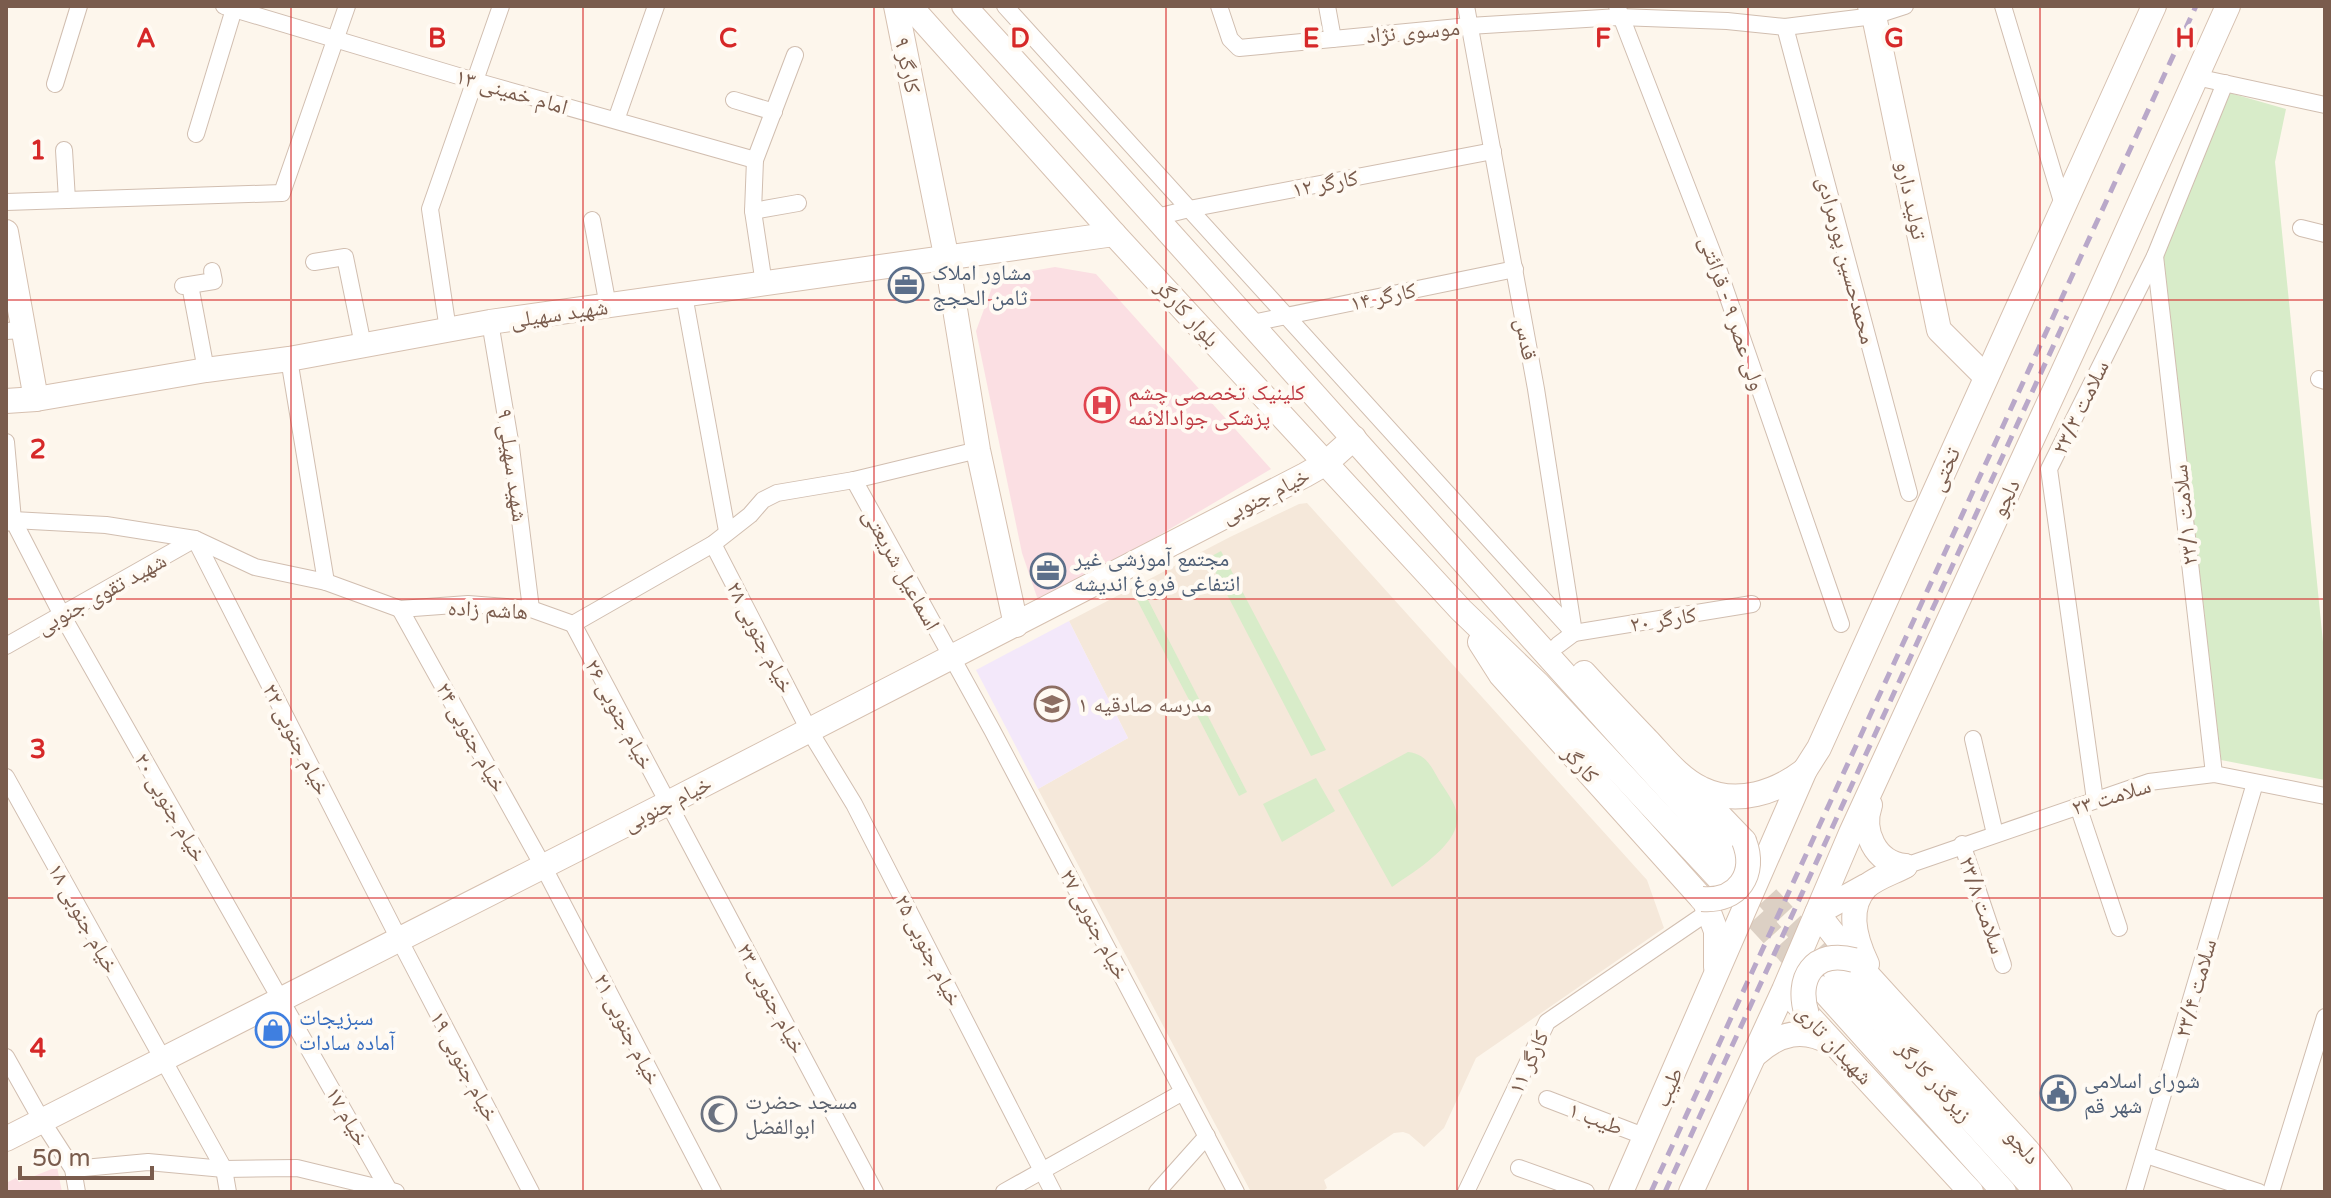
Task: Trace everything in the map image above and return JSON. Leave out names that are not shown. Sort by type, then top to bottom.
[{"type":"street","points":[[55,84],[79,6]]},
{"type":"street","points":[[6,202],[282,193],[347,6]]},
{"type":"street","points":[[448,330],[430,209],[501,6]]},
{"type":"street","points":[[616,120],[656,6]]},
{"type":"street","name":"کارگر ۹","points":[[896,6],[947,260],[978,450],[1016,625]]},
{"type":"street","name":"بلوار کارگر","points":[[910,6],[1114,234],[1461,610],[1734,878],[1562,648],[1526,633],[1157,217],[964,6]]},
{"type":"street","points":[[1005,6],[1286,316],[1562,648],[1744,841],[1749,853],[1746,877],[1739,887],[1705,905],[1716,931],[1715,982]]},
{"type":"street","name":"موسوی نژاد","points":[[1219,6],[1230,39],[1239,48],[1618,12],[1785,27],[1905,6]]},
{"type":"street","points":[[1327,6],[1333,39]]},
{"type":"street","name":"قدس","points":[[1466,6],[1515,269],[1562,648]]},
{"type":"street","points":[[2003,6],[2063,205]]},
{"type":"street","name":"تختی","points":[[1736,933],[1805,770],[1819,748],[2154,6]]},
{"type":"street","name":"دلجو","points":[[1784,990],[1875,780],[2228,6]]},
{"type":"street","points":[[196,134],[229,8]]},
{"type":"street","name":"امام خمینی ۱۳","points":[[229,8],[755,160]]},
{"type":"street","name":"تولید دارو","points":[[1872,11],[1939,330],[1986,377]]},
{"type":"street","name":"ولی عصر ۹ - قرائتی","points":[[1618,12],[1713,254],[1841,624]]},
{"type":"street","name":"محمدحسین پورمرادی","points":[[1785,27],[1909,493]]},
{"type":"street","points":[[764,284],[753,211],[755,160],[795,55]]},
{"type":"street","points":[[2196,77],[2325,105]]},
{"type":"street","name":"سلامت ۲۳/۳","points":[[2095,800],[2049,469],[2155,256],[2225,83]]},
{"type":"street","points":[[734,100],[774,112]]},
{"type":"street","points":[[64,150],[67,200]]},
{"type":"street","name":"کارگر ۱۲","points":[[1157,217],[1493,151]]},
{"type":"street","points":[[753,211],[798,203]]},
{"type":"street","points":[[592,220],[608,306]]},
{"type":"street","points":[[2301,228],[2325,234]]},
{"type":"street","points":[[6,232],[15,331],[36,399]]},
{"type":"street","name":"شهید سهیلی","points":[[6,401],[36,399],[289,359],[490,322],[947,260],[1114,234]]},
{"type":"street","name":"سلامت ۲۳/۱","points":[[2155,256],[2214,774]]},
{"type":"street","points":[[314,262],[345,257],[363,345]]},
{"type":"street","name":"کارگر ۱۴","points":[[1252,323],[1515,269]]},
{"type":"street","points":[[206,370],[186,285],[214,281],[212,271]]},
{"type":"street","points":[[684,295],[727,531]]},
{"type":"street","name":"شهید سهیلی ۹","points":[[490,322],[511,447],[531,609]]},
{"type":"street","points":[[289,359],[326,582]]},
{"type":"street","name":"خیام جنوبی","points":[[6,1139],[1016,625],[1326,463],[1354,438]]},
{"type":"street","points":[[6,442],[10,522]]},
{"type":"street","points":[[573,624],[713,544],[750,515],[763,500],[777,493],[854,480],[978,450]]},
{"type":"street","name":"اسماعیل شریعتی","points":[[854,480],[951,658]]},
{"type":"street","name":"هاشم زاده","points":[[10,522],[106,525],[195,539],[255,567],[326,582],[400,609],[468,604],[531,609],[573,624]]},
{"type":"street","name":"خیام جنوبی ۲۰","points":[[10,522],[280,998]]},
{"type":"street","name":"شهید تقوی جنوبی","points":[[6,646],[195,539]]},
{"type":"street","name":"خیام جنوبی ۲۲","points":[[195,539],[399,939]]},
{"type":"street","name":"خیام جنوبی ۲۸","points":[[713,544],[809,730]]},
{"type":"street","name":"کارگر ۲۰","points":[[1562,648],[1752,604]]},
{"type":"street","name":"خیام جنوبی ۲۴","points":[[400,609],[543,866]]},
{"type":"street","name":"کارگر","points":[[1461,610],[1501,675],[1705,905]]},
{"type":"street","name":"خیام جنوبی ۲۶","points":[[573,624],[668,803]]},
{"type":"street","name":"خیام جنوبی ۲۷","points":[[951,658],[1236,1192]]},
{"type":"street","name":"خیام جنوبی ۲۵","points":[[809,730],[854,804],[1053,1192]]},
{"type":"street","points":[[1973,739],[1995,834]]},
{"type":"street","points":[[1679,773],[1701,789],[1720,795],[1740,796],[1761,794],[1786,785],[1805,770]]},
{"type":"street","name":"سلامت ۲۳","points":[[1905,866],[2149,782],[2214,774],[2325,796]]},
{"type":"street","name":"خیام جنوبی ۱۸","points":[[6,777],[224,1169],[228,1192]]},
{"type":"street","points":[[1875,780],[1866,823],[1868,834],[1876,850],[1884,857],[1896,865],[1905,866]]},
{"type":"street","name":"سلامت ۲۳/۴","points":[[2134,1192],[2255,783]]},
{"type":"street","name":"خیام جنوبی ۲۳","points":[[668,803],[875,1192]]},
{"type":"street","points":[[2078,806],[2119,928]]},
{"type":"street","name":"سلامت ۲۳/۸","points":[[1962,844],[2003,965]]},
{"type":"street","name":"خیام جنوبی ۲۱","points":[[543,866],[713,1192]]},
{"type":"street","points":[[1836,972],[1817,913],[1905,866]]},
{"type":"street","points":[[1866,886],[1856,905],[1853,922],[1860,948],[1879,987]]},
{"type":"street","name":"کارگر ۱۱","points":[[1466,1192],[1547,1022],[1705,905]]},
{"type":"street","name":"طیب","points":[[1621,1192],[1736,933]]},
{"type":"street","name":"خیام جنوبی ۱۹","points":[[399,939],[531,1192]]},
{"type":"street","points":[[1807,1015],[1803,989],[1811,968],[1833,957],[1836,972]]},
{"type":"street","name":"دلجو","points":[[1836,972],[1879,987],[2027,1150],[2060,1192]]},
{"type":"street","name":"زیرگذر کارگر","points":[[1836,972],[2004,1192]]},
{"type":"street","name":"زیرگذر کارگر","points":[[1836,972],[2037,1192]]},
{"type":"street","name":"شهیدان تاری","points":[[1691,1192],[1784,990],[1971,1192]]},
{"type":"street","name":"خیام ۱۷","points":[[280,998],[393,1191]]},
{"type":"street","points":[[2271,1192],[2325,1017]]},
{"type":"street","points":[[1754,1055],[1767,1044],[1791,1033],[1822,1038],[1838,1048]]},
{"type":"street","points":[[6,1057],[73,1169],[77,1192]]},
{"type":"street","points":[[1004,1192],[1183,1092]]},
{"type":"street","name":"طیب ۱","points":[[1547,1099],[1646,1137]]},
{"type":"street","points":[[1157,1192],[1207,1136]]},
{"type":"street","points":[[2146,1155],[2259,1192]]},
{"type":"street","points":[[73,1169],[148,1162],[224,1169],[297,1168],[393,1191]]},
{"type":"street","points":[[1519,1168],[1586,1192]]},
{"type":"shaded area","name":"کلینیک تخصصی چشم پزشکی جوادالائمه","points":[[1055,267],[1096,274],[1271,469],[1040,606],[1022,553],[976,331],[994,282],[1014,274]]},
{"type":"shaded area","points":[[1307,503],[1647,880],[1664,928],[1476,1058],[1444,1128],[1424,1147],[1409,1134],[1394,1133],[1324,1180],[1327,1188],[1322,1192],[1251,1192],[1038,789],[1128,738],[1069,621],[1230,537]]},
{"type":"shaded area","name":"مدرسه صادقیه ۱","points":[[1069,621],[1128,738],[1038,789],[976,670]]},
{"type":"shaded area","points":[[57,1167],[62,1192],[6,1192],[6,1183],[16,1178],[19,1182]]},
{"type":"green space","points":[[2230,93],[2286,109],[2275,162],[2325,662],[2325,780],[2221,760],[2162,243]]},
{"type":"green space","points":[[1221,551],[1326,750],[1311,756],[1208,558]]},
{"type":"green space","points":[[1145,594],[1247,792],[1239,796],[1136,598]]},
{"type":"green space","points":[[1408,752],[1424,758],[1430,766],[1454,805],[1457,825],[1452,836],[1434,856],[1392,887],[1338,790]]},
{"type":"green space","points":[[1316,778],[1335,811],[1282,842],[1263,804]]},
{"type":"tunnel","points":[[1743,871],[1834,969]]},
{"type":"tunnel","points":[[1732,891],[1810,976]]},
{"type":"railway","points":[[1651,1192],[2196,6]]},
{"type":"railway","points":[[1665,1192],[2067,316]]},
{"type":"place","name":"مشاور املاک ثامن الحجج","points":[[906,285]]},
{"type":"place","name":"کلینیک تخصصی چشم پزشکی جوادالائمه","points":[[1102,405]]},
{"type":"place","name":"مجتمع آموزشی غیر انتفاعی فروغ اندیشه","points":[[1048,571]]},
{"type":"place","name":"مدرسه صادقیه ۱","points":[[1052,704]]},
{"type":"place","name":"سبزیجات آماده سادات","points":[[273,1030]]},
{"type":"place","name":"شورای اسلامی شهر قم","points":[[2058,1093]]},
{"type":"place","name":"مسجد حضرت ابوالفضل","points":[[719,1114]]}]
